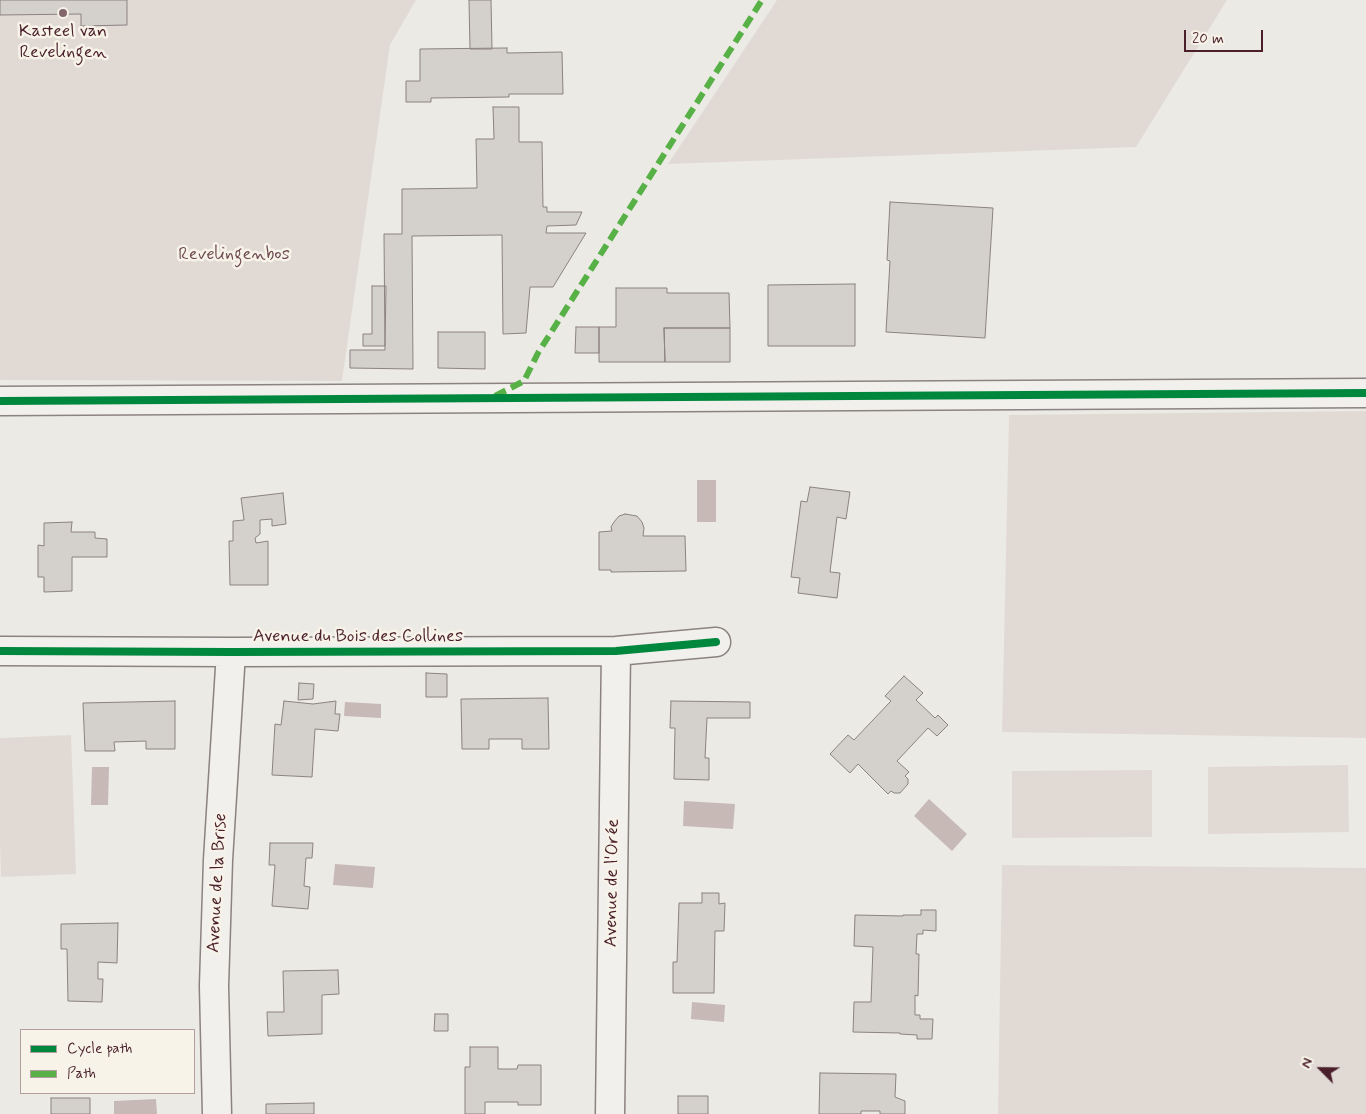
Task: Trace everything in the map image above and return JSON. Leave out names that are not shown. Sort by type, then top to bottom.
[{"type":"street","points":[[0,401],[1366,393]]},
{"type":"street","name":"Avenue du Bois des Collines","points":[[0,651],[616,651],[716,642]]},
{"type":"street","name":"Avenue de l'Orée","points":[[610,1114],[616,651]]},
{"type":"street","name":"Avenue de la Brise","points":[[217,1114],[214,977],[218,860],[231,652]]},
{"type":"green space","name":"Revelingenbos","points":[[0,0],[416,0],[390,45],[342,381],[0,380]]},
{"type":"green space","points":[[777,0],[1227,0],[1136,147],[668,164]]},
{"type":"green space","points":[[1366,411],[1366,738],[1002,732],[1009,415]]},
{"type":"green space","points":[[71,735],[76,874],[1,877],[0,738]]},
{"type":"green space","points":[[1348,765],[1349,832],[1208,834],[1208,767]]},
{"type":"green space","points":[[1152,770],[1152,837],[1012,838],[1012,771]]},
{"type":"green space","points":[[1002,865],[1366,868],[1366,1114],[998,1114]]},
{"type":"shaded area","points":[[697,480],[716,480],[716,522],[697,522]]},
{"type":"shaded area","points":[[345,702],[381,704],[381,718],[344,716]]},
{"type":"shaded area","points":[[92,767],[109,767],[108,805],[91,805]]},
{"type":"shaded area","points":[[929,799],[967,834],[952,851],[914,816]]},
{"type":"shaded area","points":[[684,801],[735,804],[733,829],[683,826]]},
{"type":"shaded area","points":[[335,864],[375,867],[373,888],[333,885]]},
{"type":"shaded area","points":[[692,1002],[725,1005],[724,1022],[691,1019]]},
{"type":"shaded area","points":[[156,1099],[157,1114],[114,1114],[114,1101]]},
{"type":"building","name":"Kasteel van Revelingen","points":[[0,0],[127,0],[127,25],[81,26],[81,14],[0,15]]},
{"type":"building","points":[[469,0],[491,0],[492,49],[470,49]]},
{"type":"building","points":[[507,48],[507,53],[562,52],[563,94],[509,94],[509,97],[431,98],[431,102],[406,102],[406,81],[420,81],[420,49]]},
{"type":"building","points":[[493,107],[519,107],[519,142],[542,142],[543,207],[547,207],[547,212],[582,212],[576,225],[547,226],[546,233],[586,233],[553,287],[530,287],[526,333],[503,334],[502,235],[412,236],[413,369],[350,368],[350,350],[385,350],[384,234],[402,234],[402,189],[477,188],[476,139],[494,139]]},
{"type":"building","points":[[890,202],[993,208],[985,338],[886,332],[890,261],[887,260]]},
{"type":"building","points":[[855,284],[855,346],[768,346],[768,285]]},
{"type":"building","points":[[372,286],[386,286],[385,346],[363,346],[363,334],[372,334]]},
{"type":"building","points":[[616,288],[667,288],[667,293],[729,293],[730,328],[664,328],[665,362],[599,362],[599,327],[616,327]]},
{"type":"building","points":[[576,327],[599,327],[599,353],[575,353]]},
{"type":"building","points":[[664,328],[730,328],[730,362],[665,362]]},
{"type":"building","points":[[438,332],[485,332],[485,369],[438,368]]},
{"type":"building","points":[[810,487],[850,492],[846,519],[837,517],[830,572],[840,573],[837,598],[798,593],[800,578],[791,577],[801,501],[807,502]]},
{"type":"building","points":[[283,493],[286,524],[272,526],[272,519],[260,520],[260,534],[255,538],[256,543],[268,541],[268,585],[230,585],[229,541],[233,541],[233,521],[244,520],[241,498]]},
{"type":"building","points":[[625,514],[637,516],[642,522],[644,528],[643,536],[685,536],[686,571],[611,572],[611,570],[599,570],[599,532],[612,531],[611,527],[614,522],[619,516]]},
{"type":"building","points":[[72,522],[71,532],[95,532],[95,538],[107,539],[107,557],[72,557],[72,591],[44,592],[44,577],[38,577],[38,545],[44,546],[44,523]]},
{"type":"building","points":[[426,673],[447,674],[447,697],[426,697]]},
{"type":"building","points":[[904,676],[923,693],[916,700],[935,718],[938,715],[948,725],[937,736],[928,728],[897,761],[909,772],[905,776],[908,779],[908,784],[900,793],[891,791],[888,794],[858,764],[850,773],[830,754],[848,735],[854,740],[891,701],[885,696]]},
{"type":"building","points":[[299,683],[314,684],[313,699],[298,700]]},
{"type":"building","points":[[548,698],[549,749],[522,749],[522,739],[489,739],[489,749],[462,749],[461,699]]},
{"type":"building","points":[[175,701],[175,749],[146,749],[146,741],[114,742],[115,751],[85,751],[83,703]]},
{"type":"building","points":[[284,701],[313,704],[336,701],[335,714],[340,714],[338,731],[315,729],[312,777],[272,775],[275,724],[281,725]]},
{"type":"building","points":[[671,701],[750,702],[750,718],[707,718],[705,758],[709,758],[709,780],[674,779],[675,728],[670,728]]},
{"type":"building","points":[[270,843],[313,843],[312,858],[306,858],[304,886],[310,887],[308,909],[272,906],[275,865],[269,865]]},
{"type":"building","points":[[702,893],[719,893],[719,904],[725,903],[724,931],[715,931],[714,993],[673,993],[673,962],[677,962],[679,903],[702,903]]},
{"type":"building","points":[[921,910],[936,910],[936,931],[923,930],[923,934],[917,934],[916,954],[919,954],[918,996],[915,995],[915,1015],[920,1015],[920,1019],[933,1019],[932,1039],[917,1039],[917,1035],[900,1033],[853,1032],[854,1002],[871,1002],[873,947],[854,946],[855,915],[921,915]]},
{"type":"building","points":[[118,923],[117,963],[98,962],[98,979],[103,979],[102,1002],[68,1001],[67,949],[61,949],[61,924]]},
{"type":"building","points":[[338,970],[339,994],[322,995],[322,1034],[268,1036],[267,1012],[284,1012],[283,971]]},
{"type":"building","points":[[435,1014],[448,1014],[448,1031],[434,1031]]},
{"type":"building","points":[[470,1047],[498,1047],[498,1069],[517,1069],[518,1065],[541,1065],[541,1105],[518,1105],[518,1102],[485,1102],[485,1114],[465,1114],[465,1067],[470,1067]]},
{"type":"building","points":[[820,1073],[896,1074],[895,1097],[905,1101],[905,1114],[880,1114],[880,1111],[861,1111],[861,1114],[819,1114]]},
{"type":"building","points":[[678,1096],[708,1096],[708,1114],[678,1114]]},
{"type":"building","points":[[51,1098],[90,1098],[90,1114],[51,1114]]},
{"type":"building","points":[[314,1103],[314,1114],[266,1114],[266,1104]]},
{"type":"marked path","points":[[495,396],[524,381],[538,353],[762,0]]},
{"type":"cycle path","points":[[0,401],[1366,393]]},
{"type":"cycle path","points":[[0,651],[616,651],[716,642]]},
{"type":"place","name":"Kasteel van Revelingen","points":[[63,13]]}]
